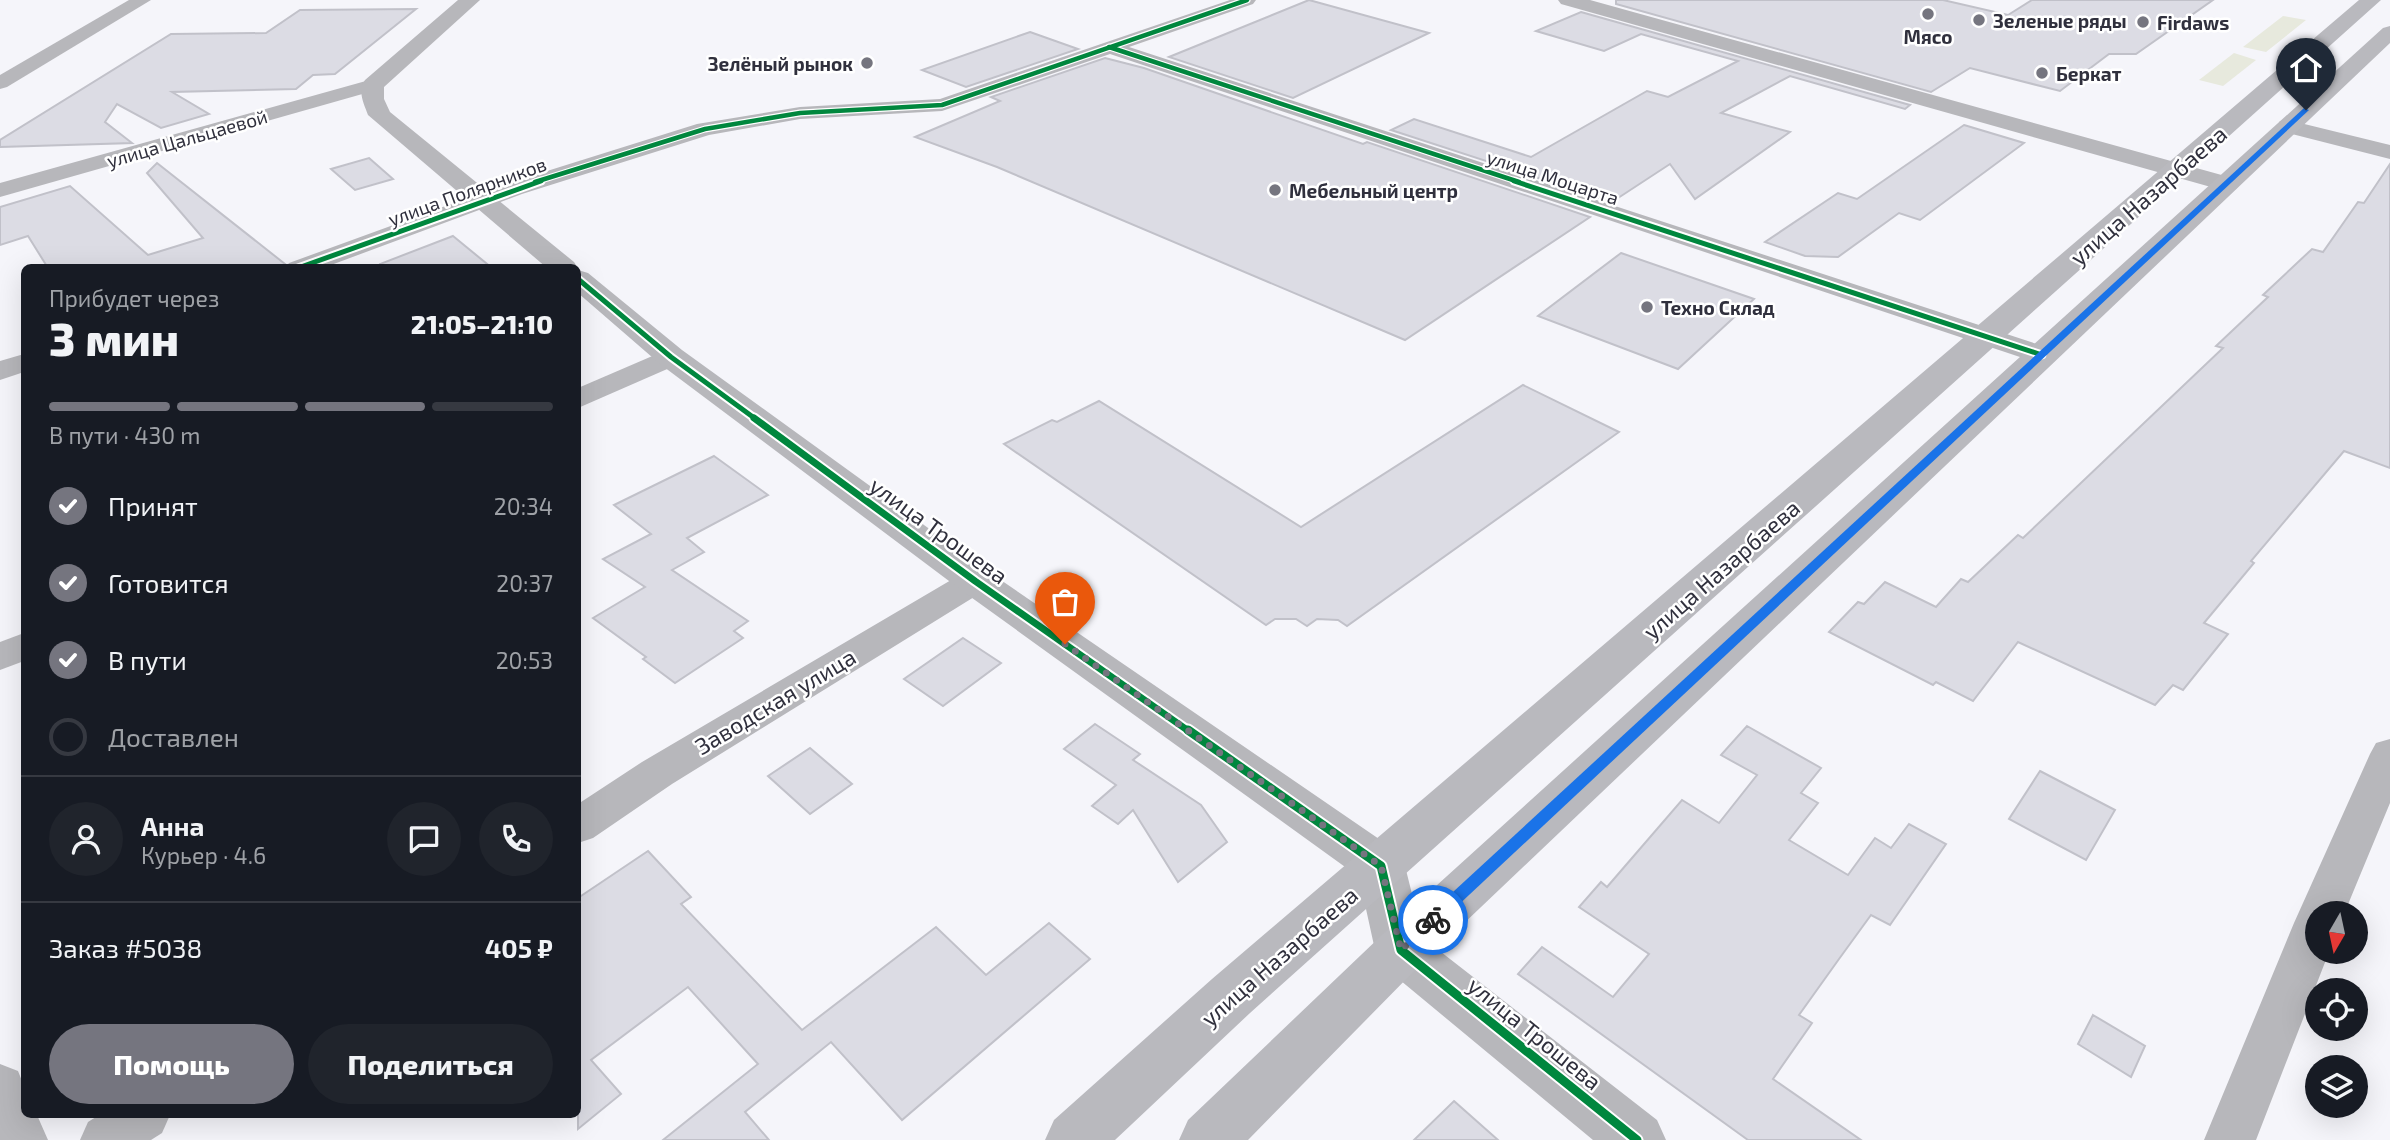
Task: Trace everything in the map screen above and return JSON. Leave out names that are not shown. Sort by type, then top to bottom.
[{"type":"main road","name":"улица Назарбаева","points":[[1074,1140],[1231,996],[2371,0]]},
{"type":"main road","name":"улица Назарбаева","points":[[1208,1140],[1401,950],[2390,32]]},
{"type":"street","points":[[0,83],[142,0]]},
{"type":"street","points":[[470,0],[373,85],[373,99],[380,115],[559,264]]},
{"type":"street","name":"улица Полярников","points":[[309,264],[513,189],[705,129],[769,117],[942,105],[1247,0]]},
{"type":"street","points":[[1569,0],[2232,178]]},
{"type":"street","points":[[1606,0],[2183,165]]},
{"type":"street","name":"улица Моцарта","points":[[1109,47],[2042,355]]},
{"type":"street","name":"улица Цальцаевой","points":[[0,190],[373,85]]},
{"type":"street","points":[[2288,126],[2390,152]]},
{"type":"street","name":"улица Трошева","points":[[581,282],[671,357],[975,581],[1381,866]]},
{"type":"street","points":[[581,398],[671,357]]},
{"type":"street","points":[[0,371],[21,364]]},
{"type":"street","name":"Заводская улица","points":[[581,824],[657,773],[975,581]]},
{"type":"street","points":[[0,657],[21,647]]},
{"type":"street","points":[[2327,901],[2390,754]]},
{"type":"street","points":[[1381,866],[1401,950]]},
{"type":"street","name":"улица Трошева","points":[[1401,950],[1637,1140]]},
{"type":"street","points":[[2230,1140],[2305,953]]},
{"type":"street","points":[[0,1088],[22,1140]]},
{"type":"street","points":[[106,1140],[139,1118]]},
{"type":"shaded area","points":[[2283,16],[2306,20],[2266,52],[2243,47]]},
{"type":"shaded area","points":[[2234,53],[2256,60],[2223,86],[2199,80]]},
{"type":"building","points":[[1309,0],[1429,33],[1293,98],[1169,57]]},
{"type":"building","name":"Беркат","points":[[1616,0],[1943,0],[2008,15],[2032,0],[2213,0],[2136,54],[2109,54],[2060,91],[1970,68],[1931,92],[1616,4]]},
{"type":"building","points":[[416,9],[335,74],[313,75],[296,89],[172,92],[209,114],[161,128],[117,104],[105,122],[132,143],[0,147],[0,140],[171,34],[266,33],[300,10]]},
{"type":"building","points":[[1581,12],[1910,105],[1905,109],[1790,76],[1721,113],[1790,132],[1695,199],[1670,164],[1612,202],[1391,130],[1414,119],[1531,157],[1647,91],[1668,97],[1738,61],[1641,34],[1604,51],[1536,31]]},
{"type":"building","points":[[1030,32],[1078,49],[966,87],[922,70]]},
{"type":"building","name":"Мебельный центр","points":[[1105,58],[1144,68],[1363,144],[1367,142],[1590,217],[1405,340],[997,167],[915,137],[1000,101],[991,97]]},
{"type":"building","points":[[1964,125],[2024,143],[1920,220],[1899,213],[1838,257],[1805,256],[1765,242],[1838,193],[1857,199]]},
{"type":"building","points":[[369,158],[393,179],[355,190],[331,169]]},
{"type":"building","points":[[157,163],[285,264],[46,264],[28,236],[0,245],[0,207],[70,186],[148,255],[203,238],[147,173]]},
{"type":"building","points":[[2390,164],[2390,468],[2344,451],[2251,561],[2254,563],[2204,623],[2228,634],[2183,690],[2173,685],[2155,705],[2018,642],[1973,701],[1936,682],[1933,685],[1829,632],[1858,602],[1864,604],[1885,582],[1936,607],[1961,579],[1968,582],[2018,535],[2023,538],[2223,348],[2216,346],[2268,297],[2263,295],[2312,249],[2323,252],[2358,202],[2364,203]]},
{"type":"building","points":[[453,236],[487,264],[380,264]]},
{"type":"building","name":"Техно Склад","points":[[1621,253],[1754,299],[1678,369],[1538,316]]},
{"type":"building","points":[[1523,385],[1619,432],[1347,626],[1338,620],[1317,619],[1307,626],[1296,619],[1275,619],[1266,625],[1004,444],[1099,401],[1301,527]]},
{"type":"building","points":[[714,456],[768,495],[687,538],[704,552],[672,570],[748,621],[734,631],[743,638],[675,683],[643,659],[646,657],[593,618],[645,587],[603,559],[651,534],[614,505]]},
{"type":"building","points":[[963,638],[1001,663],[943,706],[904,679]]},
{"type":"building","points":[[1095,724],[1140,754],[1133,760],[1201,805],[1227,842],[1178,882],[1133,810],[1118,824],[1092,806],[1116,785],[1064,749]]},
{"type":"building","points":[[1747,726],[1821,768],[1801,793],[1818,803],[1789,840],[1848,875],[1875,838],[1891,848],[1909,824],[1946,844],[1890,925],[1871,915],[1799,1015],[1812,1023],[1773,1079],[1861,1140],[1748,1140],[1518,974],[1542,947],[1613,997],[1649,954],[1579,907],[1601,882],[1607,887],[1682,800],[1719,823],[1757,775],[1721,755]]},
{"type":"building","points":[[810,748],[852,784],[810,814],[768,776]]},
{"type":"building","points":[[2040,771],[2115,810],[2086,860],[2009,819]]},
{"type":"building","points":[[648,851],[691,897],[681,904],[802,1030],[936,927],[986,975],[1049,923],[1090,959],[902,1120],[831,1042],[745,1112],[769,1140],[663,1140],[758,1064],[688,987],[591,1060],[621,1094],[578,1129],[578,1118],[581,1118],[581,896]]},
{"type":"building","points":[[2093,1015],[2145,1046],[2131,1077],[2078,1044]]},
{"type":"building","points":[[1454,1101],[1498,1140],[1414,1140]]},
{"type":"cycle path","points":[[309,264],[514,189],[705,129],[800,113],[942,105],[1247,0]]},
{"type":"cycle path","points":[[1109,47],[2042,355]]},
{"type":"cycle path","points":[[581,282],[671,357],[975,581],[1381,866],[1401,950],[1637,1140]]},
{"type":"way so far","points":[[1065,644],[1381,866],[1401,950],[1433,920]]},
{"type":"place","name":"Мясо","points":[[1928,14]]},
{"type":"place","name":"Зеленые ряды","points":[[1979,20]]},
{"type":"place","name":"Firdaws","points":[[2143,22]]},
{"type":"place","name":"Зелёный рынок","points":[[867,63]]},
{"type":"place","name":"Беркат","points":[[2042,73]]},
{"type":"place","name":"Мебельный центр","points":[[1275,190]]},
{"type":"place","name":"Техно Склад","points":[[1647,307]]},
{"type":"route","points":[[1433,920],[2306,110]]}]
